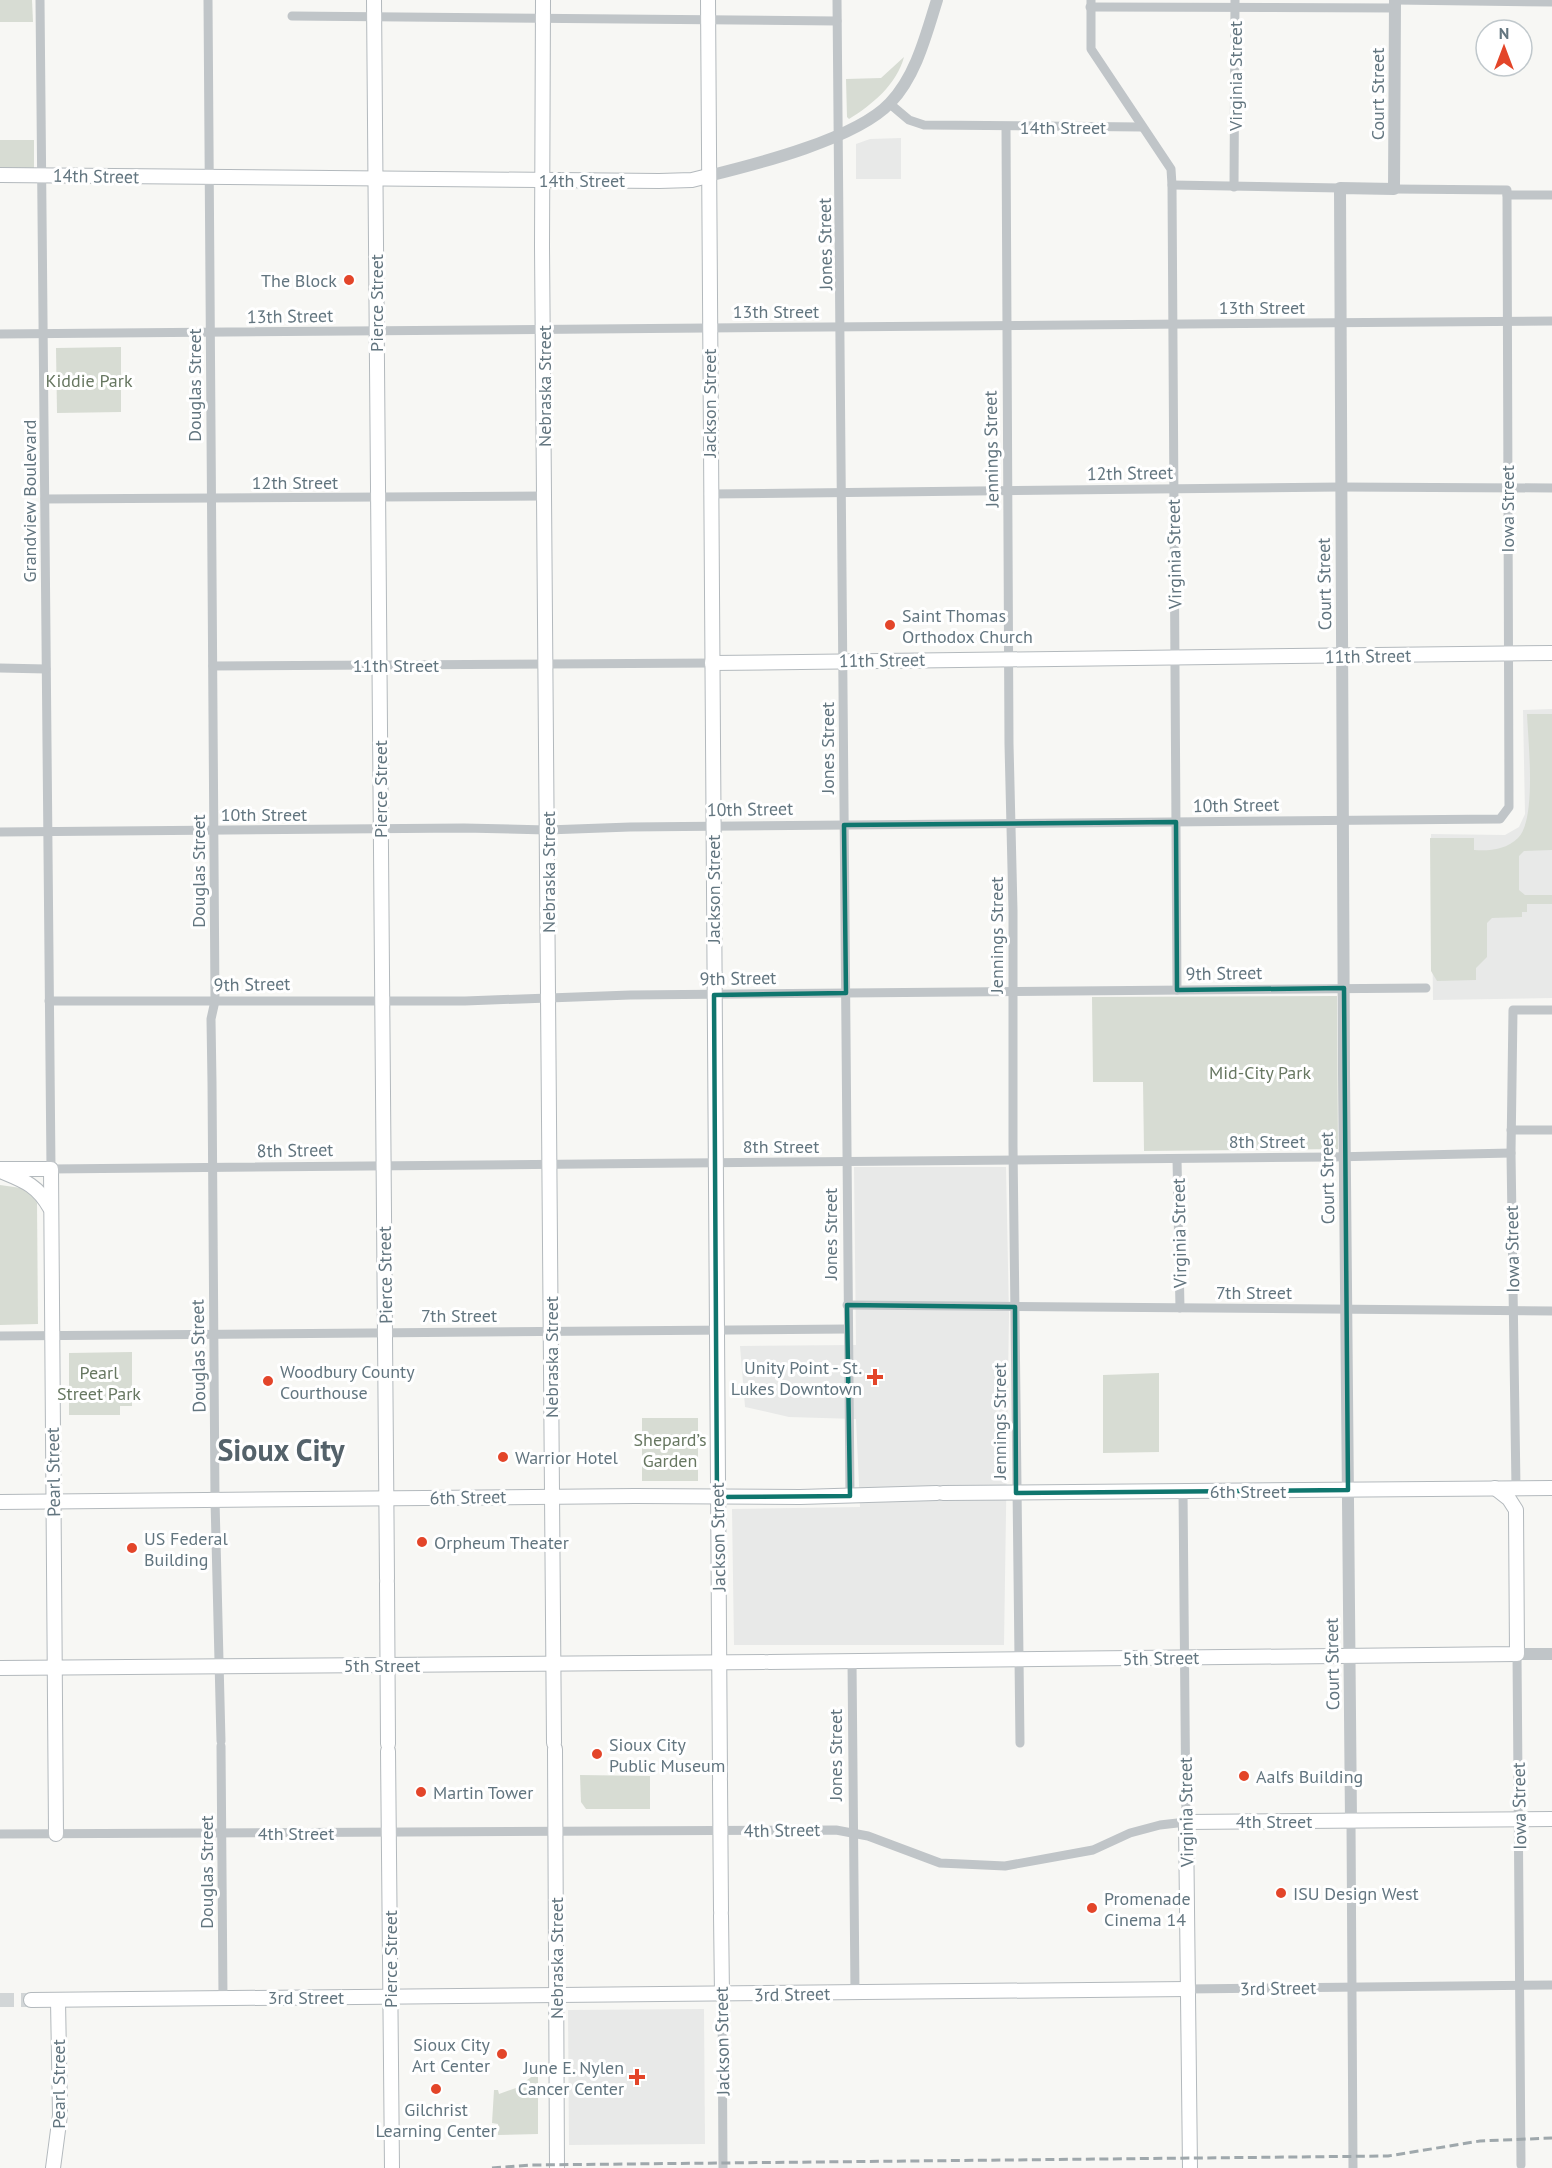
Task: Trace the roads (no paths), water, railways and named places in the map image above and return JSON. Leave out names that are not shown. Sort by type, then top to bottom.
[{"type":"main road","name":"Pierce Street","points":[[374,0],[392,2168]]},
{"type":"main road","name":"Nebraska Street","points":[[543,0],[542,180],[557,2168]]},
{"type":"main road","name":"Jackson Street","points":[[708,0],[709,494],[722,1995]]},
{"type":"main road","name":"14th Street","points":[[0,175],[542,180],[692,180],[708,176]]},
{"type":"main road","name":"11th Street","points":[[712,663],[1552,653]]},
{"type":"main road","points":[[0,1170],[51,1169]]},
{"type":"main road","name":"Pearl Street","points":[[51,1169],[56,1834]]},
{"type":"main road","points":[[0,1170],[31,1184],[42,1193],[51,1210]]},
{"type":"main road","points":[[1495,1488],[1509,1498],[1516,1510],[1532,1488]]},
{"type":"main road","name":"6th Street","points":[[0,1502],[1552,1488]]},
{"type":"main road","name":"Iowa Street","points":[[1516,1510],[1517,1654]]},
{"type":"main road","name":"5th Street","points":[[0,1668],[1517,1654]]},
{"type":"main road","name":"4th Street","points":[[1186,1822],[1552,1819]]},
{"type":"main road","name":"Virginia Street","points":[[1186,1822],[1190,2168]]},
{"type":"main road","name":"3rd Street","points":[[31,2000],[1188,1989]]},
{"type":"main road","name":"Pearl Street","points":[[53,2168],[60,2115],[58,2000]]},
{"type":"street","name":"Grandview Boulevard","points":[[40,0],[49,1001]]},
{"type":"street","name":"Douglas Street","points":[[208,0],[215,1000],[211,1019],[215,1500],[221,1666],[223,1998]]},
{"type":"street","name":"Jones Street","points":[[837,0],[842,327],[847,1329],[850,1496]]},
{"type":"street","points":[[890,104],[903,86],[923,47],[937,0]]},
{"type":"street","points":[[1091,4],[1552,2]]},
{"type":"street","name":"Court Street","points":[[1394,189],[1395,3]]},
{"type":"street","name":"Virginia Street","points":[[1091,4],[1091,49],[1170,169],[1172,185],[1177,990]]},
{"type":"street","name":"Virginia Street","points":[[1234,187],[1235,4]]},
{"type":"street","points":[[292,16],[837,21]]},
{"type":"street","name":"14th Street","points":[[708,176],[840,136],[890,104],[909,120],[924,126],[1141,127]]},
{"type":"street","name":"Jennings Street","points":[[1006,127],[1008,659],[1012,824],[1013,1160],[1020,1743]]},
{"type":"street","points":[[1172,185],[1507,190],[1507,195],[1552,195]]},
{"type":"street","name":"Court Street","points":[[1340,188],[1340,487],[1353,2168]]},
{"type":"street","name":"Iowa Street","points":[[1500,819],[1509,807],[1507,195]]},
{"type":"street","name":"13th Street","points":[[0,334],[1552,321]]},
{"type":"street","name":"12th Street","points":[[709,494],[843,490],[1009,492],[1173,488],[1552,488]]},
{"type":"street","name":"12th Street","points":[[45,499],[378,499],[545,496]]},
{"type":"street","name":"11th Street","points":[[213,666],[712,663]]},
{"type":"street","points":[[0,668],[46,669]]},
{"type":"street","name":"10th Street","points":[[0,832],[547,830],[712,826],[1500,819]]},
{"type":"street","name":"9th Street","points":[[49,1001],[548,1000],[714,994],[1426,988]]},
{"type":"street","name":"Pearl Street","points":[[49,1001],[51,1169]]},
{"type":"street","name":"Iowa Street","points":[[1516,1488],[1511,1153],[1513,1010],[1552,1010]]},
{"type":"street","points":[[1511,1130],[1552,1130]]},
{"type":"street","name":"8th Street","points":[[51,1169],[1177,1159],[1511,1153]]},
{"type":"street","name":"Virginia Street","points":[[1177,1159],[1180,1308]]},
{"type":"street","name":"7th Street","points":[[847,1305],[1552,1311]]},
{"type":"street","name":"7th Street","points":[[0,1336],[847,1329]]},
{"type":"street","name":"Virginia Street","points":[[1183,1491],[1186,1822]]},
{"type":"street","name":"Iowa Street","points":[[1517,1654],[1521,2164]]},
{"type":"street","name":"5th Street","points":[[1517,1654],[1552,1654]]},
{"type":"street","name":"Jones Street","points":[[852,1661],[855,1993]]},
{"type":"street","name":"4th Street","points":[[0,1834],[836,1830],[868,1836],[900,1850],[940,1863],[1005,1866],[1093,1850],[1140,1830],[1186,1822]]},
{"type":"street","name":"3rd Street","points":[[1188,1989],[1552,1985]]},
{"type":"street","name":"Jackson Street","points":[[722,1995],[723,2168]]},
{"type":"tunnel","points":[[0,2000],[31,2000]]},
{"type":"railway","points":[[492,2168],[531,2165],[1388,2156],[1480,2141],[1552,2138]]},
{"type":"place","name":"The Block","points":[[349,280]]},
{"type":"place","name":"Saint Thomas Orthodox Church","points":[[890,625]]},
{"type":"place","name":"Unity Point - St. Lukes Downtown","points":[[875,1377]]},
{"type":"place","name":"Woodbury County Courthouse","points":[[268,1381]]},
{"type":"place","name":"Warrior Hotel","points":[[503,1457]]},
{"type":"place","name":"Orpheum Theater","points":[[422,1542]]},
{"type":"place","name":"US Federal Building","points":[[132,1548]]},
{"type":"place","name":"Sioux City Public Museum","points":[[597,1754]]},
{"type":"place","name":"Aalfs Building","points":[[1244,1776]]},
{"type":"place","name":"Martin Tower","points":[[421,1792]]},
{"type":"place","name":"ISU Design West","points":[[1281,1893]]},
{"type":"place","name":"Promenade Cinema 14","points":[[1092,1908]]},
{"type":"place","name":"Sioux City Art Center","points":[[502,2054]]},
{"type":"place","name":"June E. Nylen Cancer Center","points":[[637,2077]]},
{"type":"place","name":"Gilchrist Learning Center","points":[[436,2089]]},
{"type":"district","name":"Sioux City","points":[[281,1449]]},
{"type":"park label","name":"Kiddie Park","points":[[89,380]]},
{"type":"park label","name":"Mid-City Park","points":[[1260,1072]]},
{"type":"park label","name":"Pearl Street Park","points":[[99,1382]]},
{"type":"park label","name":"Shepard’s Garden","points":[[670,1449]]}]
